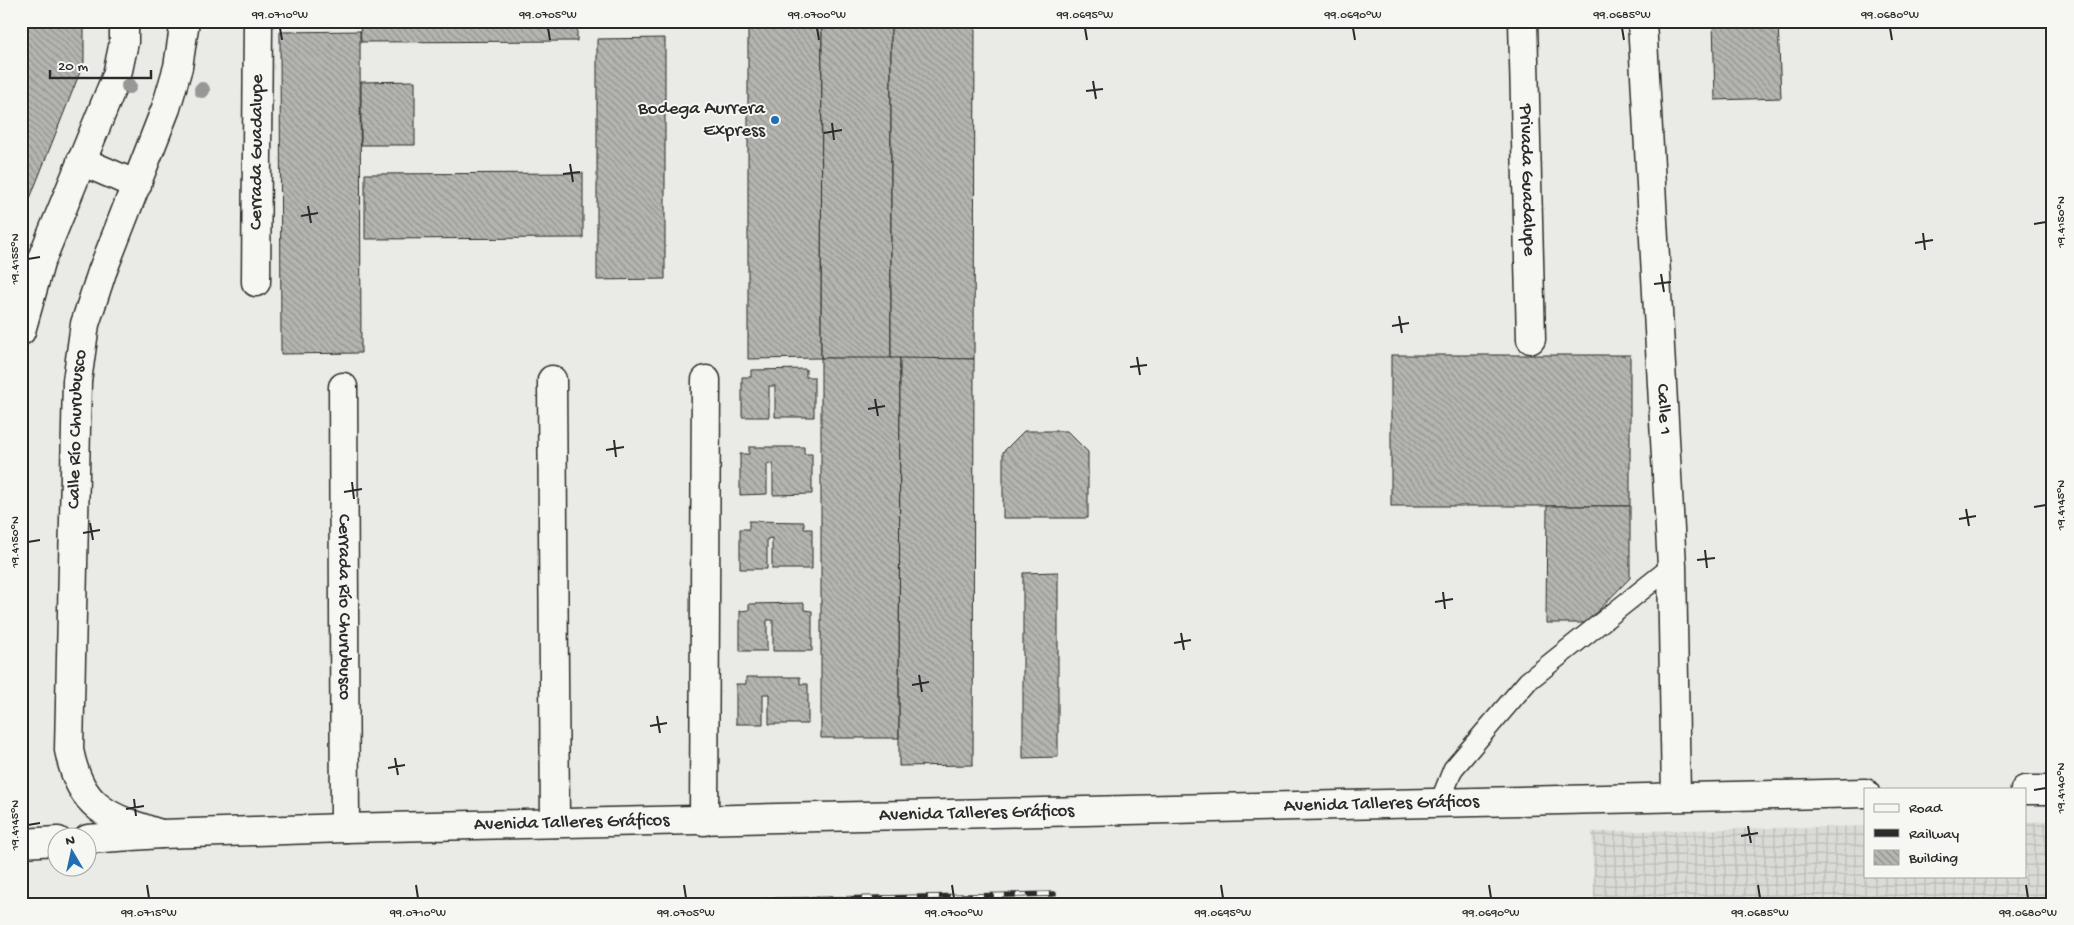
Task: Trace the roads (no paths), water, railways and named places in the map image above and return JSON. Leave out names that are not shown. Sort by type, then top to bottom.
[{"type":"street","points":[[21,331],[40,263],[117,75],[124,42],[124,21]]},
{"type":"street","name":"Calle Río Churubusco","points":[[161,834],[123,822],[96,806],[81,788],[73,770],[69,750],[77,381],[85,324],[102,272],[166,108],[178,67],[185,21]]},
{"type":"street","name":"Cerrada Guadalupe","points":[[256,282],[258,21]]},
{"type":"street","name":"Privada Guadalupe","points":[[1523,21],[1531,339]]},
{"type":"street","name":"Calle 1","points":[[1642,21],[1672,566],[1676,796]]},
{"type":"street","points":[[81,161],[137,185]]},
{"type":"street","points":[[552,380],[554,823]]},
{"type":"street","points":[[704,821],[706,380]]},
{"type":"street","name":"Cerrada Río Churubusco","points":[[343,387],[345,828]]},
{"type":"street","points":[[2026,790],[2053,790]]},
{"type":"street","name":"Avenida Talleres Gráficos","points":[[98,838],[161,834],[345,828],[1864,793]]},
{"type":"street","points":[[21,843],[48,842]]},
{"type":"lane","points":[[1439,804],[1452,769],[1528,681],[1672,566]]},
{"type":"railway","points":[[620,904],[1054,894]]},
{"type":"place","name":"Bodega Aurrera Express","points":[[775,120]]}]
